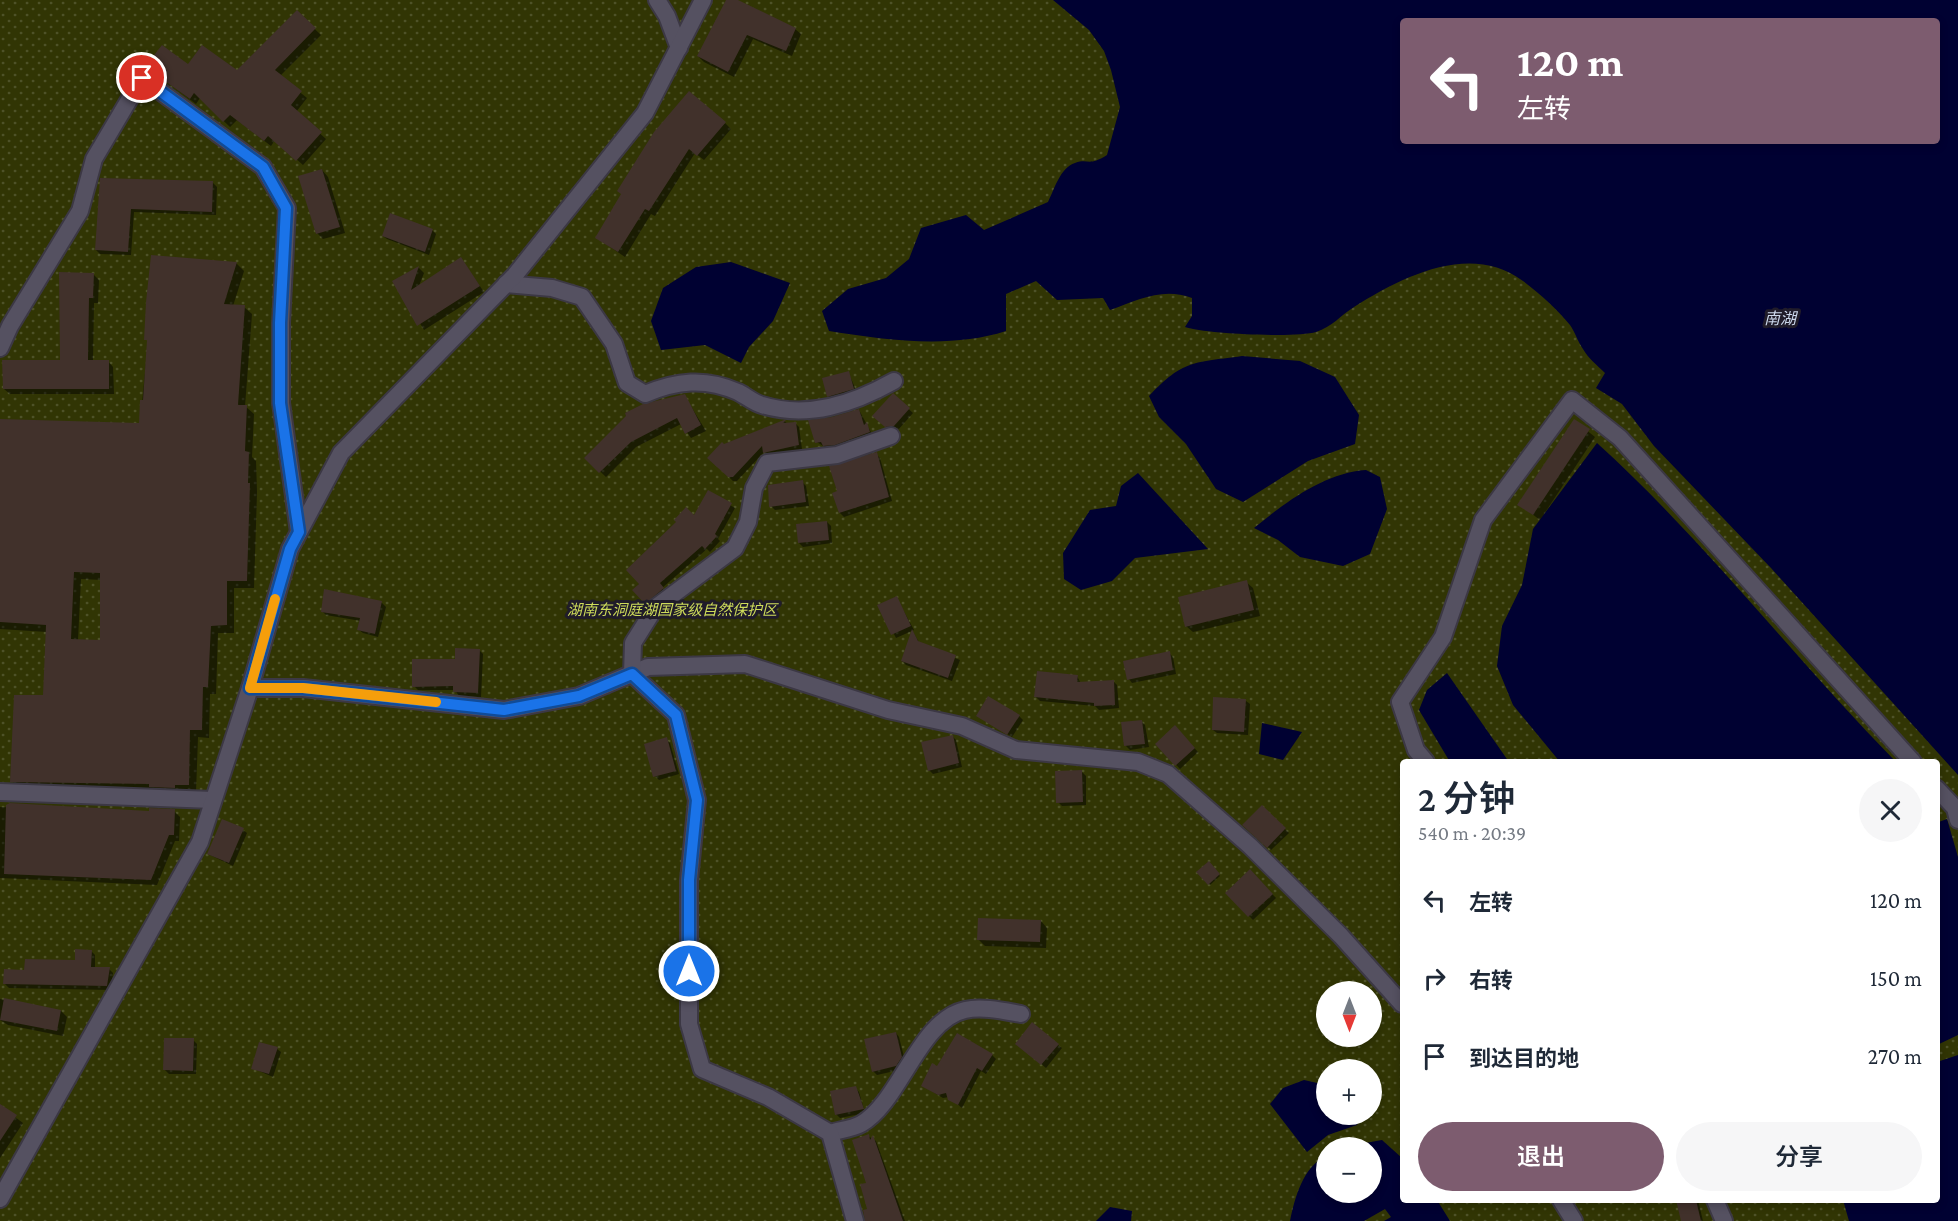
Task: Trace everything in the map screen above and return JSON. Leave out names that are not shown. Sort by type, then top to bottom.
[{"type":"street","points":[[657,0],[667,16],[679,48]]},
{"type":"street","points":[[0,1199],[200,842],[250,688],[290,549],[341,453],[506,284],[645,113],[703,0]]},
{"type":"street","points":[[0,348],[10,326],[80,212],[94,159],[142,78],[263,167],[286,208],[280,323],[280,403],[299,532]]},
{"type":"street","points":[[506,284],[552,288],[582,297],[614,344],[627,383],[645,394],[671,383],[703,382],[736,391],[762,405],[824,411],[838,404],[864,398],[894,381]]},
{"type":"street","points":[[1424,759],[1416,750],[1400,702],[1443,638],[1483,520],[1572,400],[1620,438],[1910,759]]},
{"type":"street","points":[[855,1221],[830,1133],[768,1097],[702,1070],[689,1024],[689,880],[697,800],[676,715],[632,674],[633,643],[655,608],[735,548],[748,522],[754,488],[767,463],[837,455],[891,436]]},
{"type":"street","points":[[250,688],[303,688],[504,710],[579,696],[648,667],[745,664],[888,710],[962,726],[1016,750],[1138,762],[1168,774],[1250,846],[1341,936],[1400,1002]]},
{"type":"street","points":[[0,792],[213,800]]},
{"type":"street","points":[[1940,792],[1955,808],[1958,820]]},
{"type":"street","points":[[830,1133],[860,1125],[876,1113],[940,1022],[965,1010],[994,1010],[1021,1014]]},
{"type":"street","points":[[1563,1203],[1574,1221]]},
{"type":"street","points":[[1716,1203],[1724,1221]]},
{"type":"green space","name":"湖南东洞庭湖国家级自然保护区","points":[[0,0],[1958,0],[1958,1221],[0,1221]]},
{"type":"water","name":"南湖","points":[[1053,0],[1958,0],[1958,775],[1771,568],[1654,446],[1622,404],[1596,388],[1605,373],[1585,352],[1565,319],[1523,281],[1503,270],[1482,264],[1460,264],[1415,275],[1373,295],[1327,327],[1306,334],[1250,334],[1195,329],[1185,327],[1192,316],[1192,298],[1161,294],[1110,310],[1103,298],[1057,300],[1036,281],[1006,294],[1006,331],[985,337],[918,341],[829,331],[822,311],[848,289],[886,278],[909,259],[921,228],[966,215],[984,230],[1048,202],[1065,169],[1075,163],[1096,161],[1107,155],[1120,107],[1104,51],[1089,30]]},
{"type":"water","points":[[731,262],[790,283],[773,321],[749,347],[741,363],[705,345],[661,350],[651,321],[663,288],[696,267]]},
{"type":"water","points":[[1242,356],[1300,361],[1335,377],[1359,415],[1355,444],[1308,461],[1243,502],[1216,489],[1186,444],[1159,417],[1149,396],[1181,369],[1201,362]]},
{"type":"water","points":[[1597,443],[1675,520],[1893,759],[1558,759],[1513,705],[1497,666],[1502,626],[1522,585],[1533,529]]},
{"type":"water","points":[[1366,470],[1380,477],[1387,509],[1370,554],[1343,566],[1300,557],[1278,540],[1254,528],[1306,490],[1350,472]]},
{"type":"water","points":[[1138,473],[1208,549],[1135,558],[1112,581],[1081,590],[1064,579],[1063,553],[1090,510],[1116,506],[1121,486]]},
{"type":"water","points":[[1447,673],[1507,759],[1448,759],[1419,710],[1427,690]]},
{"type":"water","points":[[1262,723],[1302,732],[1283,760],[1259,754]]},
{"type":"water","points":[[1947,819],[1958,857],[1958,1035],[1940,1044],[1940,822]]},
{"type":"water","points":[[1958,1055],[1958,1221],[1849,1221],[1844,1203],[1940,1203],[1940,1061]]},
{"type":"water","points":[[1304,1080],[1316,1083],[1316,1125],[1357,1125],[1326,1137],[1316,1137],[1316,1145],[1307,1152],[1270,1104],[1283,1088]]},
{"type":"water","points":[[1382,1140],[1400,1156],[1400,1203],[1439,1203],[1450,1221],[1384,1221],[1391,1217],[1385,1209],[1364,1221],[1290,1221],[1301,1184],[1316,1163],[1316,1203],[1382,1203]]},
{"type":"water","points":[[1110,1207],[1132,1211],[1131,1221],[1096,1221]]},
{"type":"building","points":[[726,0],[738,0],[796,28],[786,51],[747,35],[728,72],[697,56]]},
{"type":"building","points":[[297,10],[316,28],[275,70],[302,91],[291,105],[322,132],[296,161],[268,136],[264,141],[230,115],[223,122],[194,93],[190,99],[145,67],[162,45],[188,64],[202,45],[237,70]]},
{"type":"building","points":[[689,91],[726,122],[697,156],[689,149],[649,211],[645,209],[618,252],[595,238],[621,194],[617,191],[654,132]]},
{"type":"building","points":[[322,169],[340,227],[316,234],[298,176]]},
{"type":"building","points":[[100,178],[213,181],[212,212],[131,209],[128,252],[95,250]]},
{"type":"building","points":[[390,213],[433,229],[425,252],[382,236]]},
{"type":"building","points":[[151,255],[237,262],[224,304],[245,305],[238,405],[247,405],[245,451],[249,452],[248,483],[250,483],[247,581],[227,581],[227,625],[211,626],[208,687],[203,687],[202,730],[190,730],[189,785],[175,785],[175,788],[149,787],[149,784],[10,782],[14,695],[43,695],[46,625],[0,622],[0,419],[139,423],[147,340],[144,340]],"holes":[[[74,572],[100,573],[100,640],[71,639]]]},
{"type":"building","points":[[461,257],[480,286],[417,326],[392,281],[419,266],[411,290]]},
{"type":"building","points":[[59,272],[94,273],[93,298],[89,298],[88,360],[109,360],[109,389],[3,389],[2,360],[60,360]]},
{"type":"building","points":[[849,371],[854,389],[827,397],[822,378]]},
{"type":"building","points":[[893,393],[910,408],[894,426],[885,427],[872,416]]},
{"type":"building","points":[[685,394],[701,425],[685,434],[677,418],[631,442],[599,473],[584,458],[626,416],[625,413],[643,404]]},
{"type":"building","points":[[859,409],[864,425],[867,422],[870,432],[835,445],[823,446],[821,442],[815,443],[808,420],[832,417]]},
{"type":"building","points":[[1574,419],[1590,429],[1533,515],[1517,505]]},
{"type":"building","points":[[786,420],[783,423],[796,422],[799,445],[763,453],[762,446],[733,477],[728,477],[707,458],[722,442],[724,444]]},
{"type":"building","points":[[877,452],[889,497],[839,513],[832,493],[837,491],[829,466]]},
{"type":"building","points":[[803,480],[806,502],[769,507],[768,485]]},
{"type":"building","points":[[708,490],[732,503],[715,534],[717,536],[705,549],[702,546],[660,583],[664,588],[645,604],[632,590],[639,584],[626,570],[676,522],[674,520],[686,507],[694,515]]},
{"type":"building","points":[[827,521],[829,540],[798,543],[796,524]]},
{"type":"building","points":[[1247,580],[1254,610],[1185,627],[1178,597]]},
{"type":"building","points":[[324,589],[382,601],[375,634],[357,630],[360,618],[321,612]]},
{"type":"building","points":[[897,596],[911,626],[891,635],[877,605]]},
{"type":"building","points":[[912,629],[918,641],[956,655],[948,678],[901,661]]},
{"type":"building","points":[[455,648],[480,649],[478,693],[453,692],[453,686],[412,687],[412,659],[455,659]]},
{"type":"building","points":[[1170,651],[1173,670],[1127,680],[1123,661]]},
{"type":"building","points":[[1037,671],[1078,675],[1077,682],[1114,680],[1115,705],[1094,706],[1094,703],[1034,697]]},
{"type":"building","points":[[988,696],[1020,715],[1007,735],[976,716]]},
{"type":"building","points":[[1213,697],[1246,699],[1244,732],[1212,730]]},
{"type":"building","points":[[1142,720],[1145,744],[1124,746],[1121,722]]},
{"type":"building","points":[[1175,725],[1195,748],[1175,766],[1155,744]]},
{"type":"building","points":[[953,735],[959,763],[928,771],[921,742]]},
{"type":"building","points":[[667,737],[676,771],[653,777],[644,744]]},
{"type":"building","points":[[1082,770],[1083,802],[1056,803],[1055,771]]},
{"type":"building","points":[[10,803],[149,811],[149,808],[175,809],[174,835],[169,835],[151,880],[4,874],[6,805]]},
{"type":"building","points":[[1262,805],[1286,828],[1267,848],[1242,825]]},
{"type":"building","points":[[222,819],[244,828],[229,863],[207,854]]},
{"type":"building","points":[[1209,861],[1220,874],[1208,885],[1196,872]]},
{"type":"building","points":[[1250,869],[1273,894],[1248,917],[1225,893]]},
{"type":"building","points":[[978,918],[1041,920],[1040,942],[977,940]]},
{"type":"building","points":[[75,949],[92,950],[91,967],[110,967],[107,986],[3,984],[4,969],[24,970],[25,959],[75,960]]},
{"type":"building","points":[[4,998],[61,1010],[57,1031],[0,1020]]},
{"type":"building","points":[[1032,1022],[1059,1044],[1041,1065],[1015,1044]]},
{"type":"building","points":[[896,1032],[902,1057],[896,1066],[872,1072],[864,1039]]},
{"type":"building","points":[[957,1033],[993,1054],[982,1071],[977,1068],[958,1105],[948,1100],[946,1093],[938,1095],[921,1086],[932,1063],[937,1066]]},
{"type":"building","points":[[164,1038],[194,1038],[193,1071],[163,1070]]},
{"type":"building","points":[[259,1042],[278,1047],[269,1074],[251,1069]]},
{"type":"building","points":[[856,1086],[864,1109],[835,1115],[830,1091]]},
{"type":"building","points":[[0,1104],[17,1115],[0,1141]]},
{"type":"building","points":[[869,1134],[870,1140],[873,1135],[903,1221],[865,1221],[863,1210],[867,1209],[860,1184],[866,1183],[852,1140]]},
{"type":"building","points":[[1677,1203],[1697,1203],[1701,1221],[1681,1221]]},
{"type":"slow traffic","points":[[275,599],[250,688],[303,688],[436,702]]},
{"type":"route","points":[[142,78],[263,167],[286,208],[280,323],[280,403],[289,478],[299,532],[290,549],[250,688],[303,688],[504,710],[579,696],[632,674],[676,715],[697,800],[689,880],[689,971]]}]
